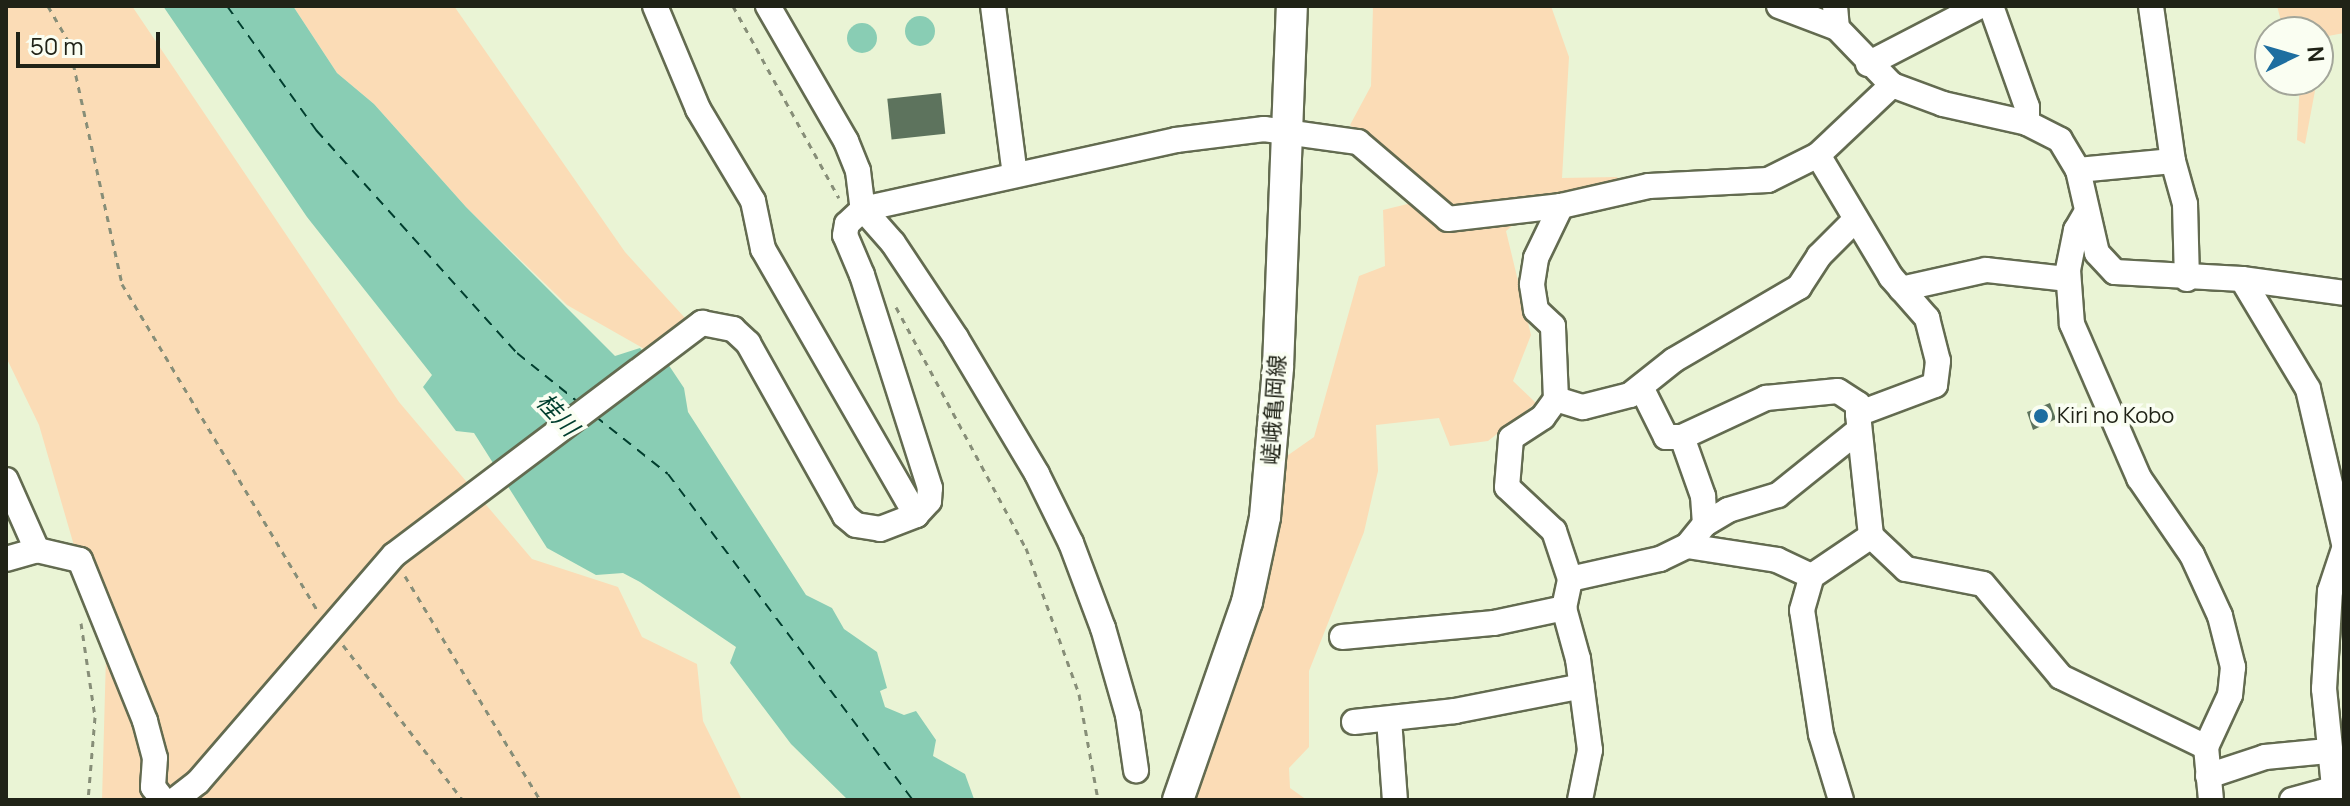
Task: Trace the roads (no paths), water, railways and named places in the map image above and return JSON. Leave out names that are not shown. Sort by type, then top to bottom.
[{"type":"main road","name":"嵯峨亀岡線","points":[[1178,800],[1247,602],[1265,517],[1288,129],[1292,6]]},
{"type":"street","points":[[655,6],[698,109],[753,201],[763,249],[916,515]]},
{"type":"street","points":[[175,800],[198,782],[394,555],[678,338],[702,323],[717,324],[748,343],[845,516],[856,525],[891,528],[916,515],[929,501],[930,488],[862,275],[845,235],[858,212],[858,171],[846,141],[768,6]]},
{"type":"street","points":[[993,6],[1015,175]]},
{"type":"street","points":[[1779,6],[1836,17],[1868,64],[1892,85],[1943,104],[2027,123],[2060,140],[2078,170],[2097,253],[2111,270]]},
{"type":"street","points":[[1868,64],[1980,6]]},
{"type":"street","points":[[1991,6],[2027,107],[2027,123]]},
{"type":"street","points":[[2151,6],[2173,161],[2185,204],[2187,279]]},
{"type":"street","points":[[858,212],[959,192],[1015,175],[1176,140],[1288,129],[1358,142],[1448,219],[1561,206],[1649,186],[1768,180],[1818,155],[1892,85]]},
{"type":"street","points":[[1570,579],[1660,559],[1687,546],[1705,524],[1728,510],[1778,495],[1858,423],[1935,385],[1938,361],[1927,318],[1901,289],[1818,155]]},
{"type":"street","points":[[2078,170],[2173,161]]},
{"type":"street","points":[[1561,206],[1536,258],[1532,284],[1536,310],[1553,326],[1556,399],[1543,417],[1511,438],[1507,487],[1554,531],[1570,579],[1564,608],[1582,686],[1590,750],[1580,800]]},
{"type":"street","points":[[858,212],[893,243],[956,338],[1057,515],[1103,628],[1128,715],[1136,770]]},
{"type":"street","points":[[2086,213],[2076,230],[2068,275],[2072,324],[2116,433],[2139,478],[2192,555],[2220,616],[2233,667],[2230,695],[2206,747],[2210,788],[2265,757],[2328,751]]},
{"type":"street","points":[[1556,399],[1583,407],[1606,404],[1641,387],[1674,360],[1799,287],[1819,256],[1856,219]]},
{"type":"street","points":[[1901,289],[1986,270],[2068,275],[2111,270],[2187,279],[2242,279],[2344,293]]},
{"type":"street","points":[[2242,279],[2308,389],[2344,546],[2330,591],[2324,689],[2328,751],[2339,787],[2292,800]]},
{"type":"street","points":[[1641,387],[1666,437],[1682,437],[1766,398],[1838,391],[1858,404],[1871,536],[1906,569],[1983,584],[2061,677],[2206,747]]},
{"type":"street","points":[[1682,437],[1703,496],[1705,524]]},
{"type":"street","points":[[6,480],[37,550]]},
{"type":"street","points":[[1841,800],[1821,734],[1820,703],[1802,630],[1812,576],[1871,536]]},
{"type":"street","points":[[1687,546],[1777,560],[1812,576]]},
{"type":"street","points":[[6,559],[37,550],[80,560],[145,721],[155,758],[153,787],[163,800]]},
{"type":"street","points":[[1342,637],[1494,623],[1564,608]]},
{"type":"street","points":[[1354,722],[1455,711],[1582,686]]},
{"type":"street","points":[[1389,719],[1395,800]]},
{"type":"water","name":"桂川","points":[[163,6],[293,6],[337,73],[374,104],[466,207],[615,356],[640,348],[654,364],[666,361],[684,388],[688,412],[806,595],[832,608],[844,629],[877,652],[887,688],[880,691],[885,707],[904,715],[916,711],[936,740],[933,756],[965,774],[974,799],[848,800],[791,744],[730,663],[736,647],[623,573],[596,575],[547,548],[474,433],[456,431],[423,387],[432,375],[307,217]]},
{"type":"water","points":[[920,16],[931,20],[935,31],[931,42],[920,46],[909,42],[905,31],[909,20]]},
{"type":"water","points":[[862,23],[873,27],[877,38],[873,49],[862,53],[851,49],[847,38],[851,27]]},
{"type":"place","name":"Kiri no Kobo","points":[[2041,416]]}]
